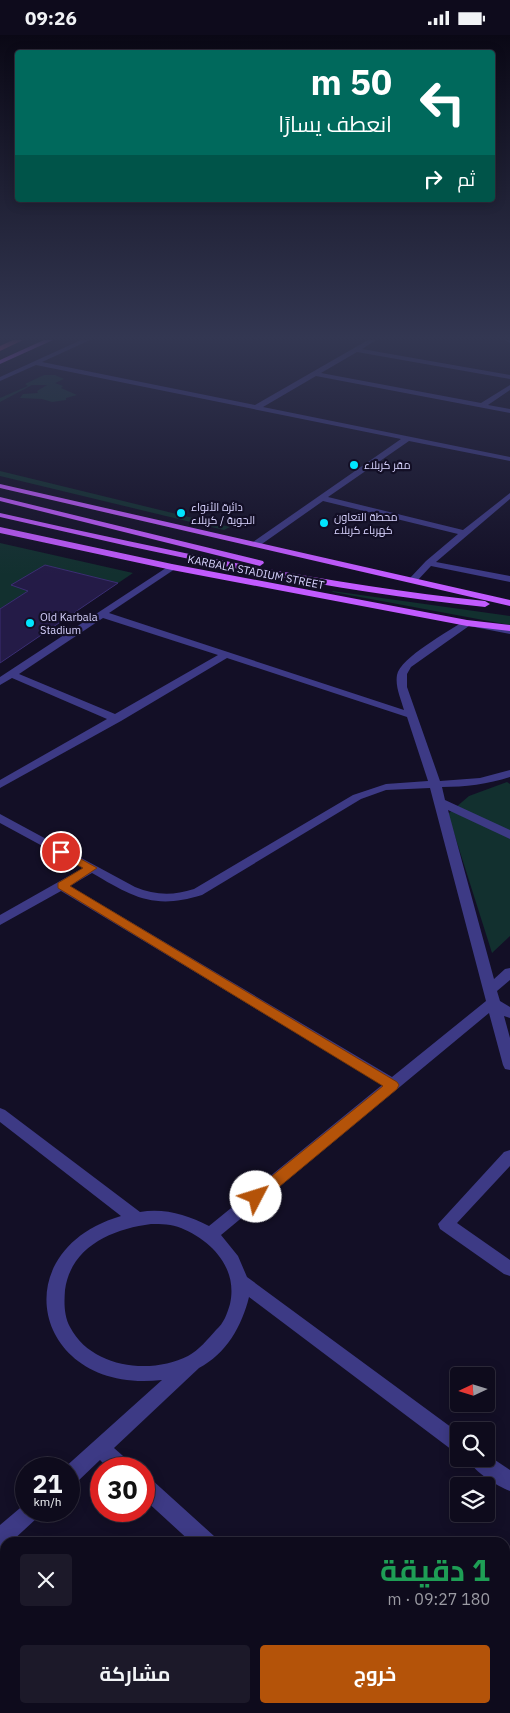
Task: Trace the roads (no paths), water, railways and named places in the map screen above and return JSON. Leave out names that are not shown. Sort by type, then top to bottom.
[{"type":"main road","points":[[0,486],[413,580],[510,604]]},
{"type":"main road","points":[[0,499],[388,592]]},
{"type":"main road","name":"KARBALA STADIUM STREET","points":[[0,515],[238,567],[388,592],[510,604]]},
{"type":"main road","name":"KARBALA STADIUM STREET","points":[[0,530],[172,567],[467,623]]},
{"type":"street","points":[[308,418],[510,459]]},
{"type":"street","points":[[256,545],[408,438]]},
{"type":"street","points":[[413,580],[429,563],[510,495]]},
{"type":"street","points":[[322,498],[465,533]]},
{"type":"street","points":[[429,563],[510,579]]},
{"type":"street","points":[[0,682],[172,567]]},
{"type":"street","points":[[101,615],[410,715]]},
{"type":"street","points":[[510,629],[467,623],[407,665],[402,674],[402,687],[435,784],[490,997],[510,1065]]},
{"type":"street","points":[[0,785],[226,655]]},
{"type":"street","points":[[11,674],[117,719]]},
{"type":"street","points":[[0,819],[151,899],[180,899],[198,892],[357,797],[384,788],[470,783],[507,776]]},
{"type":"street","points":[[440,802],[510,835]]},
{"type":"street","points":[[0,921],[92,868]]},
{"type":"street","points":[[62,886],[393,1085]]},
{"type":"street","points":[[211,1234],[393,1085],[490,997],[510,972]]},
{"type":"street","points":[[490,997],[510,1013]]},
{"type":"street","points":[[0,1114],[137,1219]]},
{"type":"street","points":[[510,1156],[446,1224],[510,1269]]},
{"type":"street","points":[[80,1466],[223,1339],[238,1311],[241,1282],[231,1255],[211,1234],[184,1221],[151,1217],[119,1222],[90,1237],[68,1259],[56,1286],[56,1315],[69,1342],[93,1363],[126,1373],[163,1373],[196,1361]]},
{"type":"street","points":[[241,1282],[450,1437]]},
{"type":"street","points":[[100,1448],[110,1457]]},
{"type":"street","points":[[489,1467],[510,1482]]},
{"type":"street","points":[[155,1496],[200,1537]]},
{"type":"street","points":[[1,1537],[18,1522]]},
{"type":"place","name":"مقر كربلاء","points":[[354,465]]},
{"type":"place","name":"دائرة الأنواء الجوية / كربلاء","points":[[181,513]]},
{"type":"place","name":"محطة التعاون كهرباء كربلاء","points":[[324,523]]},
{"type":"place","name":"Old Karbala Stadium","points":[[30,623]]}]
